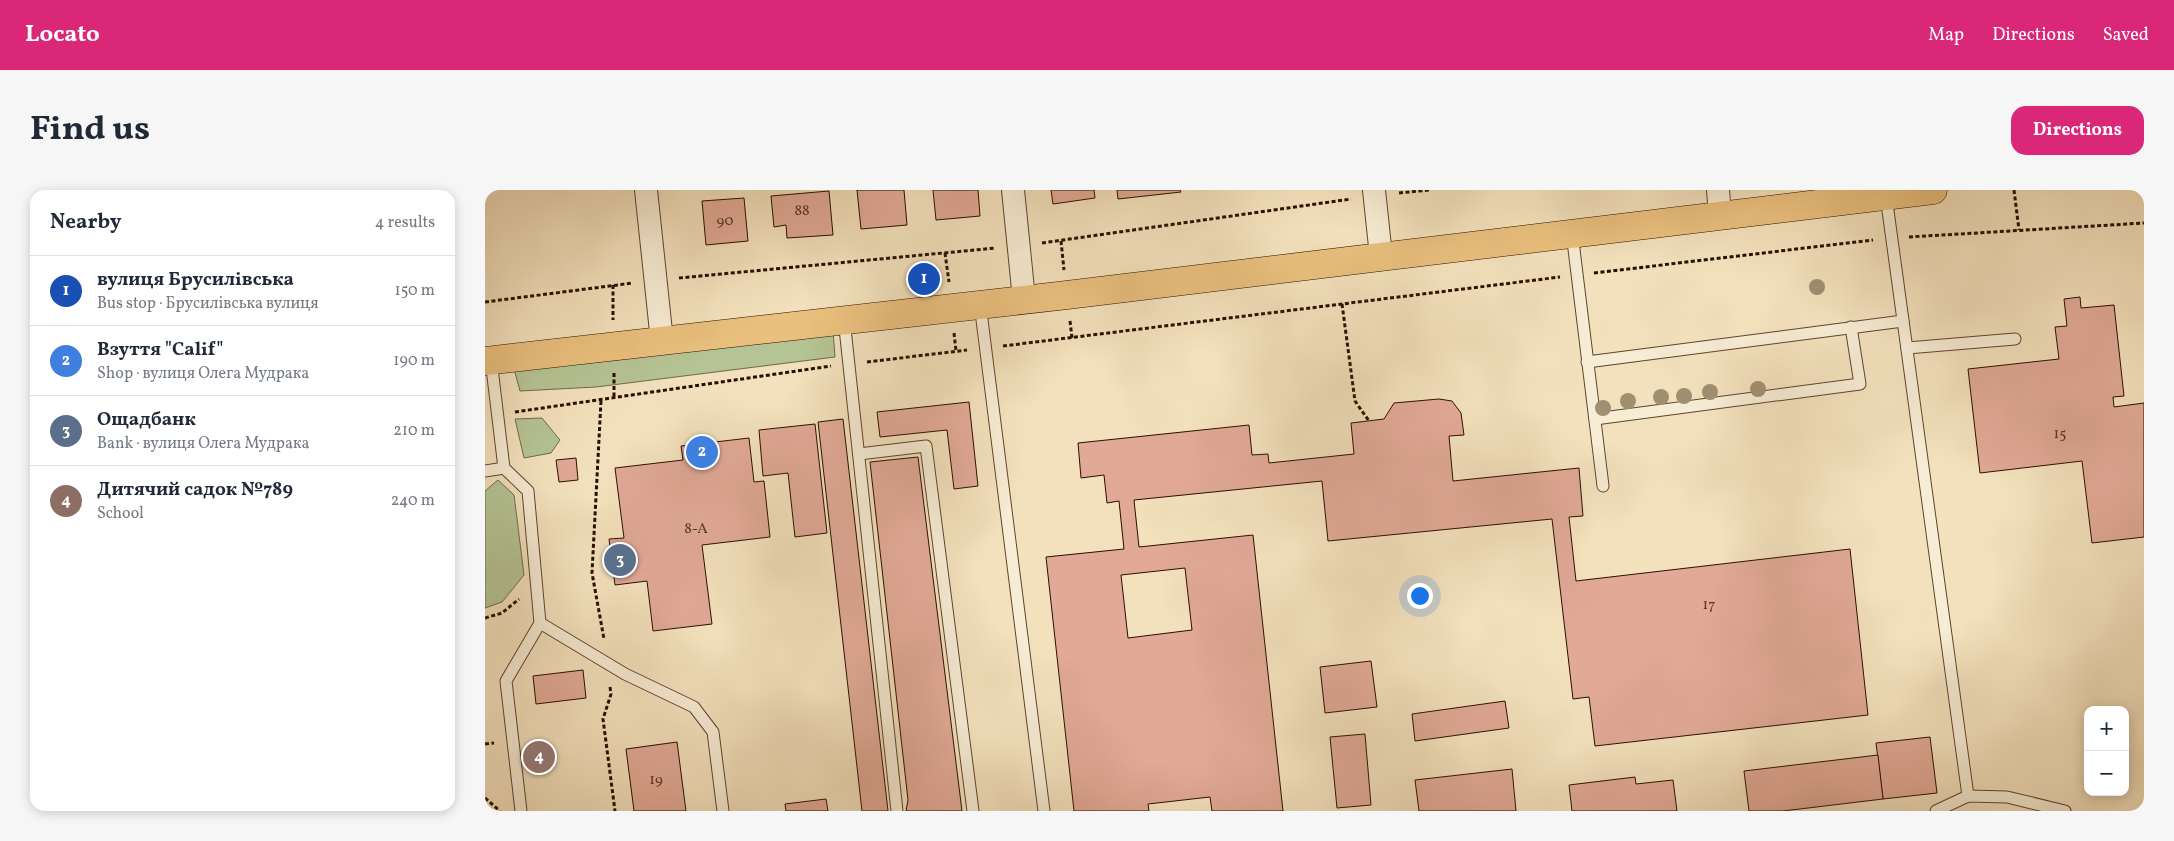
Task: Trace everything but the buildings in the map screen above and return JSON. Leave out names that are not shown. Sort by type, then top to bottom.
[{"type":"main road","points":[[488,360],[1091,293],[1572,233],[1719,203],[1886,196],[1933,190]]},
{"type":"street","points":[[646,190],[662,340]]},
{"type":"street","points":[[1013,190],[1024,299]]},
{"type":"street","points":[[1374,193],[1381,256]]},
{"type":"lane","points":[[1886,196],[1968,796]]},
{"type":"lane","points":[[1572,233],[1603,486]]},
{"type":"lane","points":[[980,304],[1044,811]]},
{"type":"lane","points":[[844,320],[897,811]]},
{"type":"lane","points":[[1587,362],[1903,321]]},
{"type":"lane","points":[[1595,419],[1860,384],[1851,328]]},
{"type":"lane","points":[[1907,348],[2015,339]]},
{"type":"lane","points":[[488,360],[499,414],[504,468],[528,491],[540,623],[506,681],[521,811]]},
{"type":"lane","points":[[859,454],[926,446],[973,811]]},
{"type":"lane","points":[[485,471],[504,468]]},
{"type":"lane","points":[[540,623],[625,674],[694,707],[713,732],[723,811]]},
{"type":"lane","points":[[1936,811],[1968,796],[2007,797],[2065,811]]},
{"type":"path","points":[[485,302],[656,280],[1019,245],[1374,193],[1430,190]]},
{"type":"path","points":[[2014,190],[2019,230]]},
{"type":"path","points":[[499,414],[601,401],[849,364],[1891,238],[2144,223]]},
{"type":"path","points":[[1342,304],[1355,401],[1369,421]]},
{"type":"path","points":[[601,401],[592,572],[608,663],[611,694],[603,719],[615,811]]},
{"type":"path","points":[[485,618],[502,614],[536,584]]},
{"type":"path","points":[[485,798],[500,811]]},
{"type":"green space","points":[[833,330],[835,357],[596,387],[520,391],[514,369]]},
{"type":"green space","points":[[542,418],[560,440],[551,453],[524,458],[515,419]]},
{"type":"green space","points":[[498,480],[514,495],[524,575],[502,602],[485,608],[485,491]]},
{"type":"place","name":"вулиця Брусилівська","points":[[924,279]]},
{"type":"place","name":"Взуття \"Calif\"","points":[[702,452]]},
{"type":"place","name":"Ощадбанк","points":[[620,560]]},
{"type":"place","name":"Дитячий садок №789","points":[[539,757]]}]
